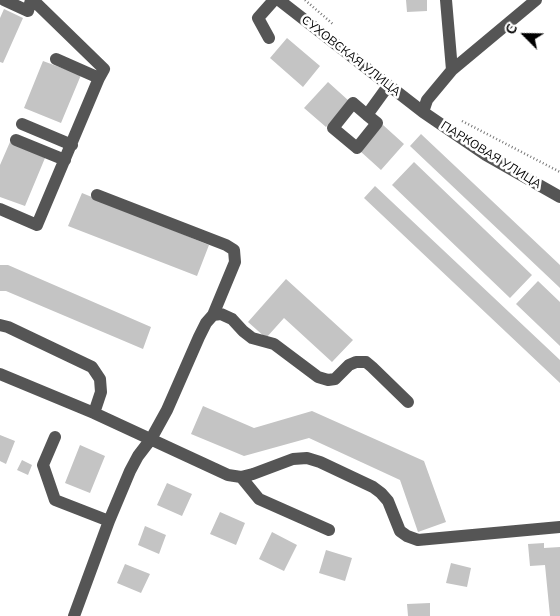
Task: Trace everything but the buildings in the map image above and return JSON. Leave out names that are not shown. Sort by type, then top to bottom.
[{"type":"street","points":[[0,209],[38,225],[104,68],[32,0],[28,11],[4,0]]},
{"type":"street","points":[[269,38],[258,18],[274,0]]},
{"type":"street","name":"СУХОВСКАЯ УЛИЦА","points":[[280,0],[423,112]]},
{"type":"street","points":[[446,0],[452,70]]},
{"type":"street","points":[[423,112],[427,100],[452,70],[536,0]]},
{"type":"street","points":[[56,59],[100,78]]},
{"type":"street","points":[[367,115],[388,86]]},
{"type":"street","name":"ПАРКОВАЯ УЛИЦА","points":[[423,112],[486,155],[560,197]]},
{"type":"street","points":[[22,124],[72,145]]},
{"type":"street","points":[[16,140],[65,160]]},
{"type":"street","points":[[74,616],[109,521],[130,471],[168,410],[202,330],[213,316],[235,262],[234,250],[226,245],[97,195]]},
{"type":"street","points":[[213,316],[221,314],[232,319],[242,331],[252,338],[274,344],[318,377],[328,380],[335,379],[349,365],[356,362],[366,362],[408,402]]},
{"type":"street","points":[[0,326],[8,327],[92,367],[100,379],[101,392],[94,413]]},
{"type":"street","points":[[0,374],[94,413],[228,475],[241,477],[293,459],[307,458],[320,462],[373,487],[381,493],[388,501],[400,531],[418,540],[560,527]]},
{"type":"street","points":[[55,436],[43,464],[55,500],[109,521]]},
{"type":"street","points":[[241,477],[259,499],[329,530]]}]
